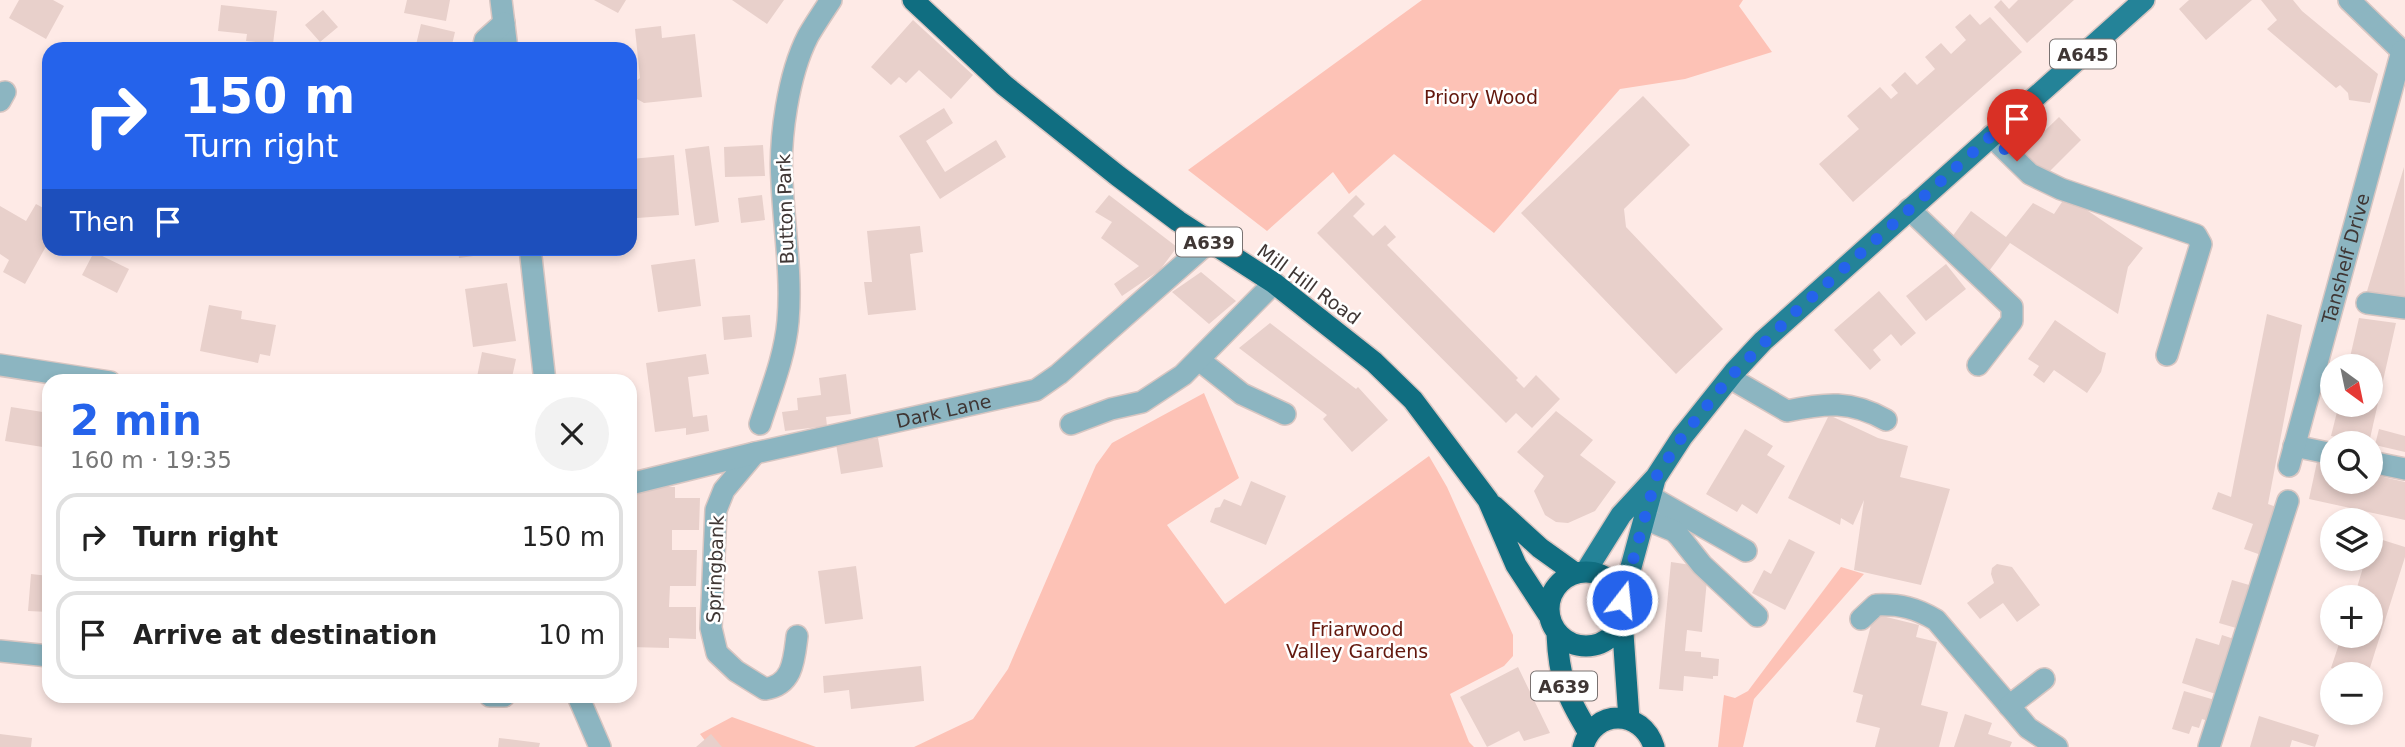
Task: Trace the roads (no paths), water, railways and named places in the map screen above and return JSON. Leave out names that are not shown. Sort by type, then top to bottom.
[{"type":"highway","name":"Mill Hill Road","points":[[913,0],[1004,85],[1118,176],[1209,242],[1274,283],[1374,362],[1413,400],[1488,500],[1540,548],[1581,572]]},
{"type":"highway","name":"Mill Hill Road","points":[[1488,500],[1516,565],[1553,624]]},
{"type":"highway","name":"A639","points":[[1581,572],[1598,574],[1609,579],[1617,589],[1622,609],[1629,719],[1606,720],[1596,725],[1586,740],[1566,692],[1559,667],[1548,603],[1558,584],[1581,572]]},
{"type":"highway","name":"A639","points":[[1553,624],[1566,641],[1577,646],[1600,644],[1610,638],[1617,629],[1622,609]]},
{"type":"highway","points":[[1629,719],[1646,730],[1654,747]]},
{"type":"main road","name":"A645","points":[[1622,609],[1653,487],[1682,437],[1730,377],[1763,341],[2144,0]]},
{"type":"main road","name":"A645","points":[[1581,572],[1621,515],[1653,487]]},
{"type":"street","points":[[501,0],[506,42]]},
{"type":"street","name":"Button Park","points":[[760,424],[782,359],[789,321],[782,181],[786,119],[793,79],[807,38],[831,0]]},
{"type":"street","points":[[2349,0],[2403,53]]},
{"type":"street","points":[[485,42],[504,23]]},
{"type":"street","name":"Tanshelf Drive","points":[[2320,455],[2292,456],[2403,53]]},
{"type":"street","points":[[1991,136],[2030,174],[2040,179],[2061,189],[2196,235],[2200,244],[2167,355]]},
{"type":"street","points":[[1909,209],[2012,307],[2012,321],[1978,365]]},
{"type":"street","name":"Dark Lane","points":[[637,482],[1037,390],[1059,374],[1209,242]]},
{"type":"street","points":[[531,256],[544,374]]},
{"type":"street","points":[[1071,424],[1111,409],[1142,402],[1183,375],[1274,283]]},
{"type":"street","points":[[2367,303],[2405,308]]},
{"type":"street","points":[[1199,359],[1242,394],[1285,414]]},
{"type":"street","points":[[0,365],[58,374]]},
{"type":"street","points":[[1730,377],[1787,411],[1842,404],[1867,409],[1886,420]]},
{"type":"street","name":"Springbank","points":[[755,453],[724,490],[716,510],[711,628],[717,653],[736,671],[765,689],[784,681],[793,668],[797,636]]},
{"type":"street","points":[[2383,464],[2405,469]]},
{"type":"street","points":[[1653,487],[1746,551]]},
{"type":"street","points":[[2209,747],[2288,501]]},
{"type":"street","points":[[1644,519],[1674,531],[1702,565],[1757,616]]},
{"type":"street","points":[[1861,619],[1876,605],[1899,604],[1919,610],[1936,620],[2028,728],[2057,747]]},
{"type":"street","points":[[0,651],[42,655]]},
{"type":"street","points":[[2009,706],[2044,679]]},
{"type":"street","points":[[581,703],[600,747]]},
{"type":"park label","name":"Priory Wood","points":[[1481,97]]},
{"type":"park label","name":"Friarwood Valley Gardens","points":[[1357,640]]}]
